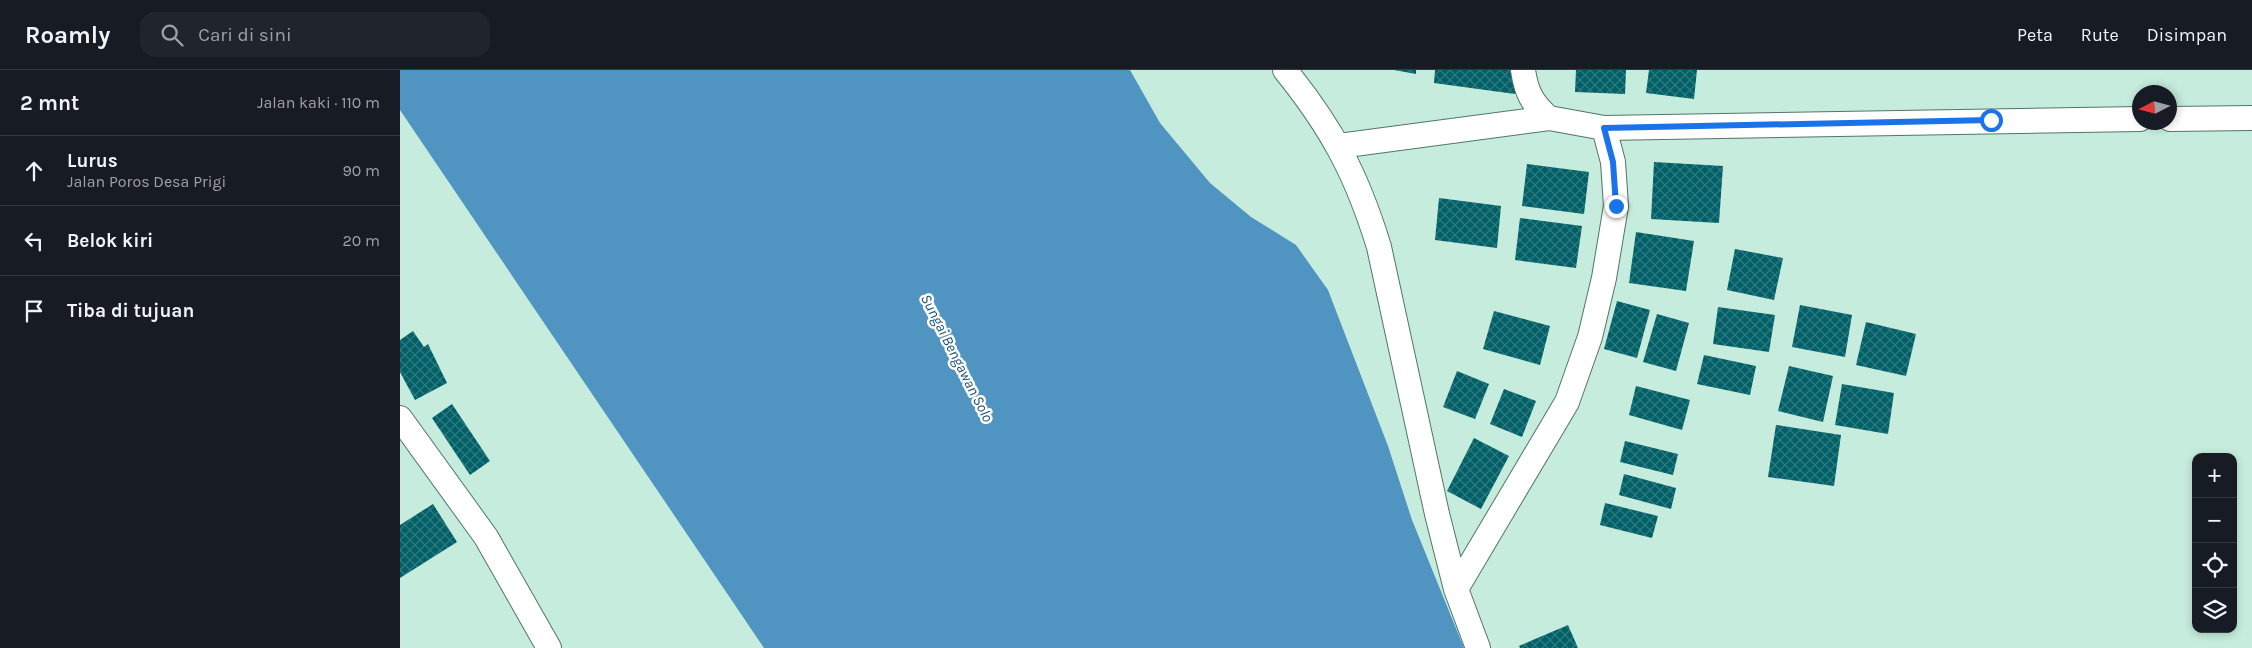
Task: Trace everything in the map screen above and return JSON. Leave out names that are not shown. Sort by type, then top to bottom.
[{"type":"street","points":[[1285,70],[1304,94],[1339,146],[1364,199],[1379,247],[1437,514],[1456,589],[1478,648]]},
{"type":"street","points":[[1523,70],[1525,87],[1535,106],[1549,118]]},
{"type":"street","points":[[1339,146],[1549,118],[1604,128],[2132,119]]},
{"type":"street","points":[[2177,119],[2252,118]]},
{"type":"street","points":[[1456,589],[1567,402],[1590,337],[1604,278],[1616,206],[1613,162],[1604,128]]},
{"type":"street","points":[[400,418],[486,537],[549,648]]},
{"type":"water","name":"Sungai Bengawan Solo","points":[[400,70],[1130,70],[1160,123],[1210,183],[1251,217],[1296,245],[1328,290],[1388,446],[1412,520],[1464,648],[764,648],[400,110]]},
{"type":"building","points":[[1394,70],[1416,70],[1416,74]]},
{"type":"building","points":[[1435,70],[1518,70],[1515,94],[1434,83]]},
{"type":"building","points":[[1576,70],[1626,70],[1625,94],[1575,92]]},
{"type":"building","points":[[1649,70],[1697,70],[1694,99],[1646,93]]},
{"type":"building","points":[[1654,162],[1723,166],[1719,223],[1651,219]]},
{"type":"building","points":[[1527,164],[1589,172],[1584,214],[1522,206]]},
{"type":"building","points":[[1439,198],[1501,206],[1497,248],[1435,240]]},
{"type":"building","points":[[1520,218],[1582,226],[1576,268],[1515,260]]},
{"type":"building","points":[[1636,232],[1694,241],[1686,291],[1629,283]]},
{"type":"building","points":[[1735,249],[1783,258],[1774,300],[1727,290]]},
{"type":"building","points":[[1617,301],[1650,310],[1637,358],[1604,349]]},
{"type":"building","points":[[1800,305],[1852,315],[1845,357],[1792,347]]},
{"type":"building","points":[[1718,307],[1775,315],[1769,352],[1713,344]]},
{"type":"building","points":[[1494,311],[1550,326],[1540,365],[1483,349]]},
{"type":"building","points":[[1657,314],[1689,323],[1676,371],[1643,362]]},
{"type":"building","points":[[1866,322],[1916,334],[1906,376],[1856,365]]},
{"type":"building","points":[[413,331],[424,347],[428,344],[447,383],[415,400],[400,372],[400,340]]},
{"type":"building","points":[[1704,355],[1756,366],[1750,395],[1697,384]]},
{"type":"building","points":[[1789,366],[1833,376],[1823,422],[1778,411]]},
{"type":"building","points":[[1457,371],[1489,384],[1475,419],[1443,407]]},
{"type":"building","points":[[1842,384],[1894,393],[1888,434],[1835,425]]},
{"type":"building","points":[[1636,386],[1690,400],[1682,430],[1629,415]]},
{"type":"building","points":[[1504,389],[1536,401],[1522,437],[1490,424]]},
{"type":"building","points":[[452,404],[490,461],[470,475],[432,418]]},
{"type":"building","points":[[1776,425],[1841,435],[1834,486],[1768,477]]},
{"type":"building","points":[[1474,438],[1509,456],[1481,509],[1447,491]]},
{"type":"building","points":[[1625,441],[1678,454],[1673,475],[1620,462]]},
{"type":"building","points":[[1624,474],[1676,488],[1671,509],[1619,495]]},
{"type":"building","points":[[1605,503],[1658,516],[1652,538],[1600,525]]},
{"type":"building","points":[[433,504],[457,542],[400,578],[400,525]]},
{"type":"building","points":[[1568,625],[1578,648],[1520,648],[1519,646]]},
{"type":"route","points":[[1616,206],[1613,162],[1604,128],[1991,120]]}]
